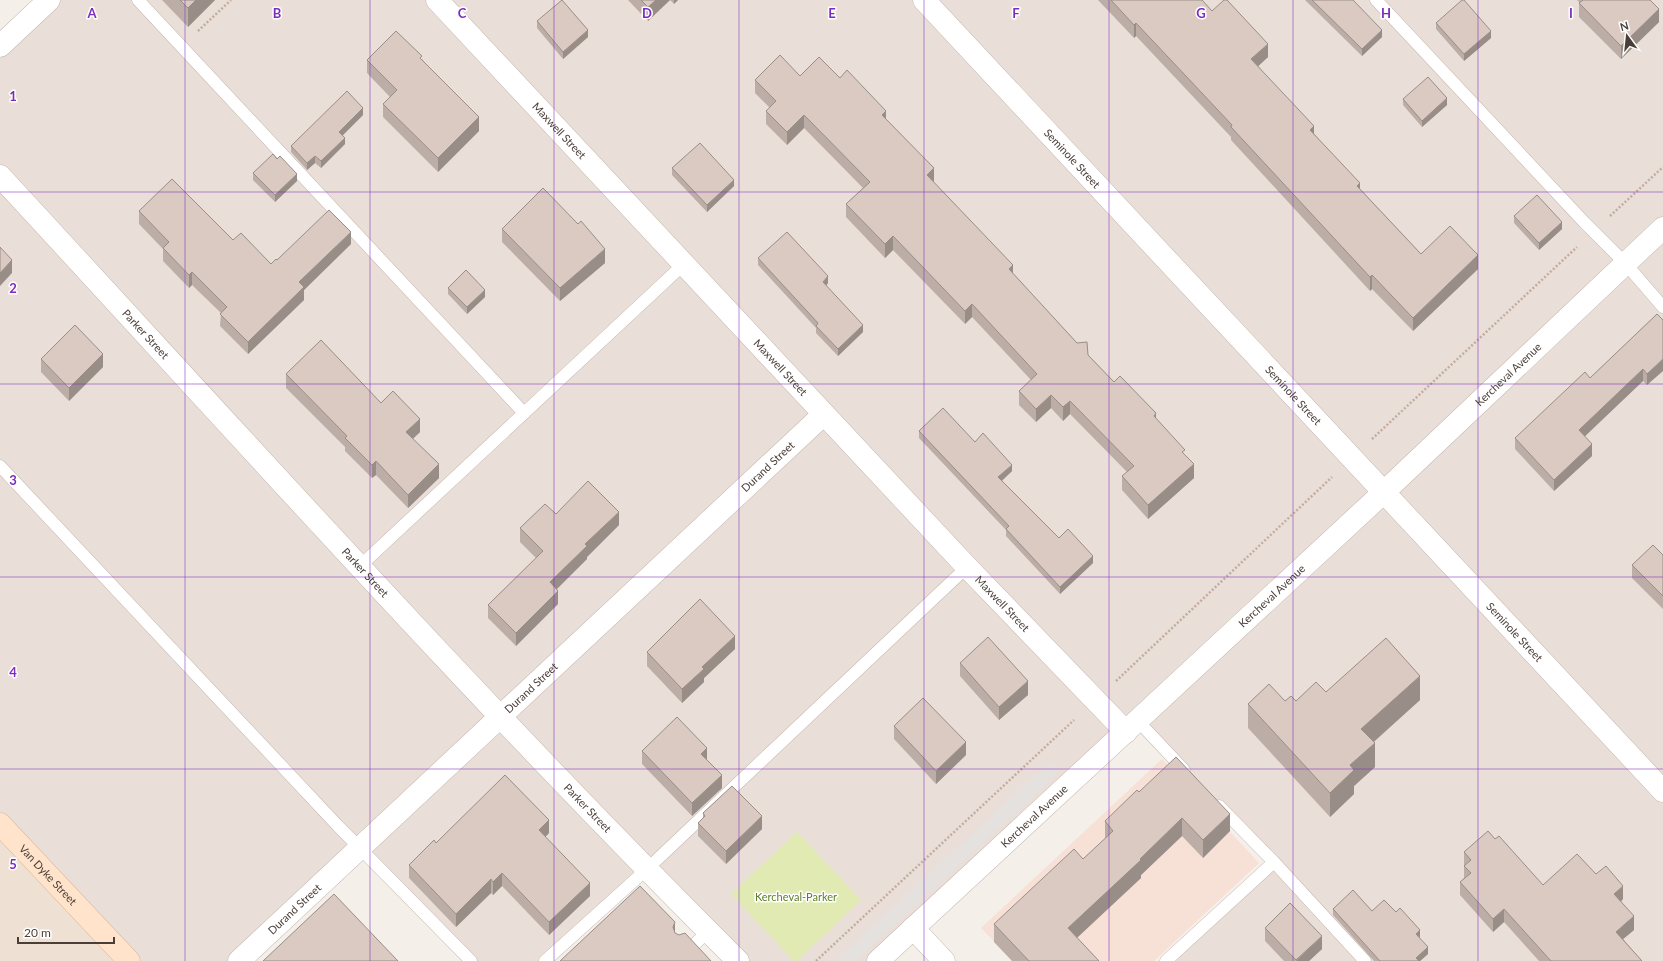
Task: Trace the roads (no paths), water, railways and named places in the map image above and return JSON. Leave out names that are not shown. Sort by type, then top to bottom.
[{"type":"main road","name":"Van Dyke Street","points":[[0,824],[129,961]]},
{"type":"street","points":[[0,46],[50,0]]},
{"type":"street","name":"Maxwell Street","points":[[437,0],[824,414],[1095,700],[1132,726]]},
{"type":"street","name":"Seminole Street","points":[[924,0],[1663,791]]},
{"type":"street","name":"Parker Street","points":[[0,176],[500,717],[646,870],[738,961]]},
{"type":"street","name":"Kercheval Avenue","points":[[878,961],[1384,492],[1663,228]]},
{"type":"street","name":"Durand Street","points":[[239,961],[824,414]]},
{"type":"street","points":[[913,928],[944,961]]},
{"type":"lane","points":[[138,0],[524,412]]},
{"type":"lane","points":[[1376,0],[1625,263],[1663,307]]},
{"type":"lane","points":[[360,566],[684,264]]},
{"type":"lane","points":[[0,466],[360,848],[471,961]]},
{"type":"lane","points":[[545,961],[646,870],[968,567]]},
{"type":"lane","points":[[1132,726],[1194,780]]},
{"type":"lane","points":[[1210,796],[1274,862],[1365,961]]},
{"type":"lane","points":[[1166,961],[1274,862]]},
{"type":"lane","points":[[680,960],[708,932]]},
{"type":"park label","name":"Kercheval-Parker","points":[[796,897]]}]
